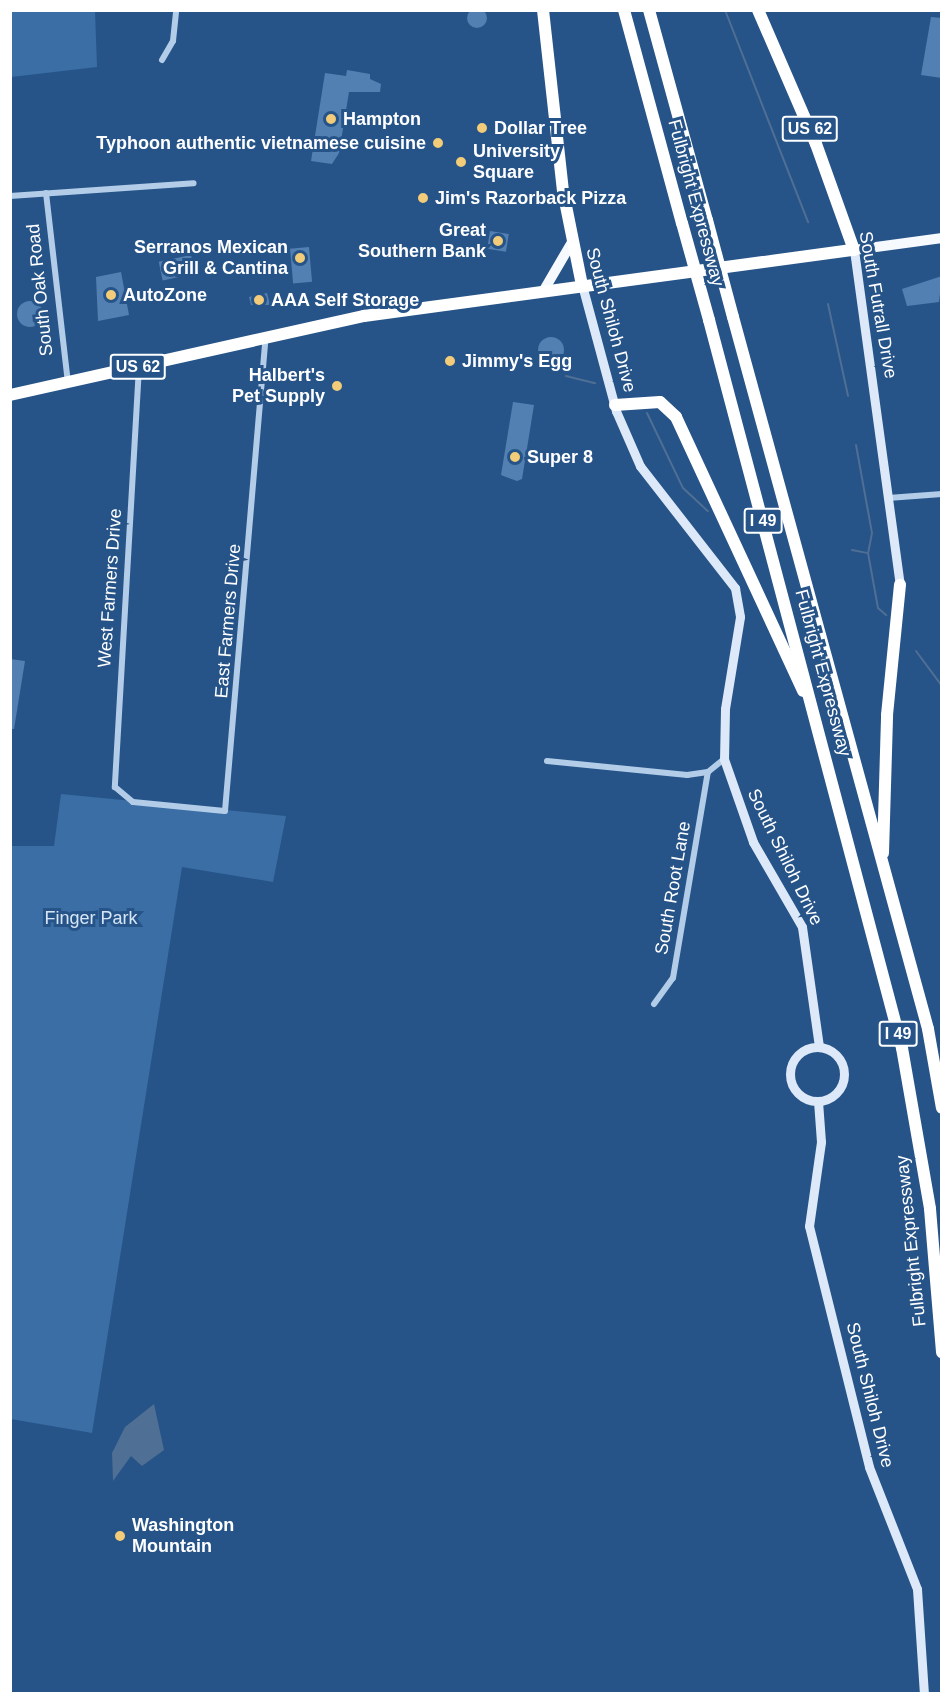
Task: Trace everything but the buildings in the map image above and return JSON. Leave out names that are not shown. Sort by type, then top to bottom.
[{"type":"highway","name":"South Shiloh Drive","points":[[543,10],[572,242],[582,285]]},
{"type":"highway","name":"Fulbright Expressway","points":[[624,10],[818,721],[902,1048],[930,1209],[942,1353]]},
{"type":"highway","name":"Fulbright Expressway","points":[[649,10],[928,1029],[942,1108]]},
{"type":"highway","name":"South Futrall Drive","points":[[758,10],[816,144],[854,250]]},
{"type":"highway","name":"US 62","points":[[10,394],[265,340],[364,316],[854,250]]},
{"type":"highway","points":[[615,405],[660,402],[676,417],[818,721]]},
{"type":"highway","points":[[883,866],[887,715],[900,585]]},
{"type":"main road","points":[[854,250],[942,238]]},
{"type":"main road","points":[[544,290],[572,242]]},
{"type":"street","points":[[162,60],[172,40],[176,10]]},
{"type":"street","points":[[10,196],[194,183]]},
{"type":"street","name":"South Oak Road","points":[[46,193],[68,382]]},
{"type":"street","name":"South Futrall Drive","points":[[854,250],[879,417],[900,585]]},
{"type":"street","name":"South Shiloh Drive","points":[[582,285],[615,405],[650,484],[735,588],[740,617],[723,727],[724,759],[753,842],[802,927],[819,1047]]},
{"type":"street","name":"East Farmers Drive","points":[[133,802],[225,811],[265,340]]},
{"type":"street","name":"West Farmers Drive","points":[[133,802],[122,796],[114,778],[139,367]]},
{"type":"street","points":[[888,498],[942,494]]},
{"type":"street","points":[[547,761],[687,775],[708,772],[724,759]]},
{"type":"street","name":"South Root Lane","points":[[654,1004],[673,978],[708,772]]},
{"type":"street","points":[[819,1047],[837,1056],[844,1072],[840,1088],[818,1101],[794,1089],[790,1071],[797,1055],[819,1047]]},
{"type":"street","name":"South Shiloh Drive","points":[[818,1101],[821,1142],[808,1226],[869,1467],[917,1589],[924,1694]]},
{"type":"green space","points":[[10,11],[95,11],[97,67],[11,77]]},
{"type":"green space","name":"Finger Park","points":[[61,794],[286,816],[273,882],[182,867],[92,1433],[11,1419],[10,846],[54,846]]},
{"type":"shaded area","points":[[154,1404],[164,1450],[142,1466],[131,1456],[113,1481],[112,1453],[125,1427]]},
{"type":"waterway","points":[[725,10],[808,222]]},
{"type":"waterway","points":[[828,304],[848,396]]},
{"type":"waterway","points":[[566,376],[595,383]]},
{"type":"waterway","points":[[647,413],[683,488],[708,511]]},
{"type":"waterway","points":[[856,445],[872,533],[868,553],[878,608],[886,615]]},
{"type":"waterway","points":[[852,550],[867,553]]},
{"type":"waterway","points":[[916,651],[942,686]]},
{"type":"place","name":"Hampton","points":[[331,119]]},
{"type":"place","name":"Dollar Tree","points":[[482,128]]},
{"type":"place","name":"Typhoon authentic vietnamese cuisine","points":[[438,143]]},
{"type":"place","name":"University Square","points":[[461,162]]},
{"type":"place","name":"Jim's Razorback Pizza","points":[[423,198]]},
{"type":"place","name":"Great Southern Bank","points":[[498,241]]},
{"type":"place","name":"Serranos Mexican Grill & Cantina","points":[[300,258]]},
{"type":"place","name":"AutoZone","points":[[111,295]]},
{"type":"place","name":"AAA Self Storage","points":[[259,300]]},
{"type":"place","name":"Jimmy's Egg","points":[[450,361]]},
{"type":"place","name":"Halbert's Pet Supply","points":[[337,386]]},
{"type":"place","name":"Super 8","points":[[515,457]]},
{"type":"place","name":"Washington Mountain","points":[[120,1536]]}]
